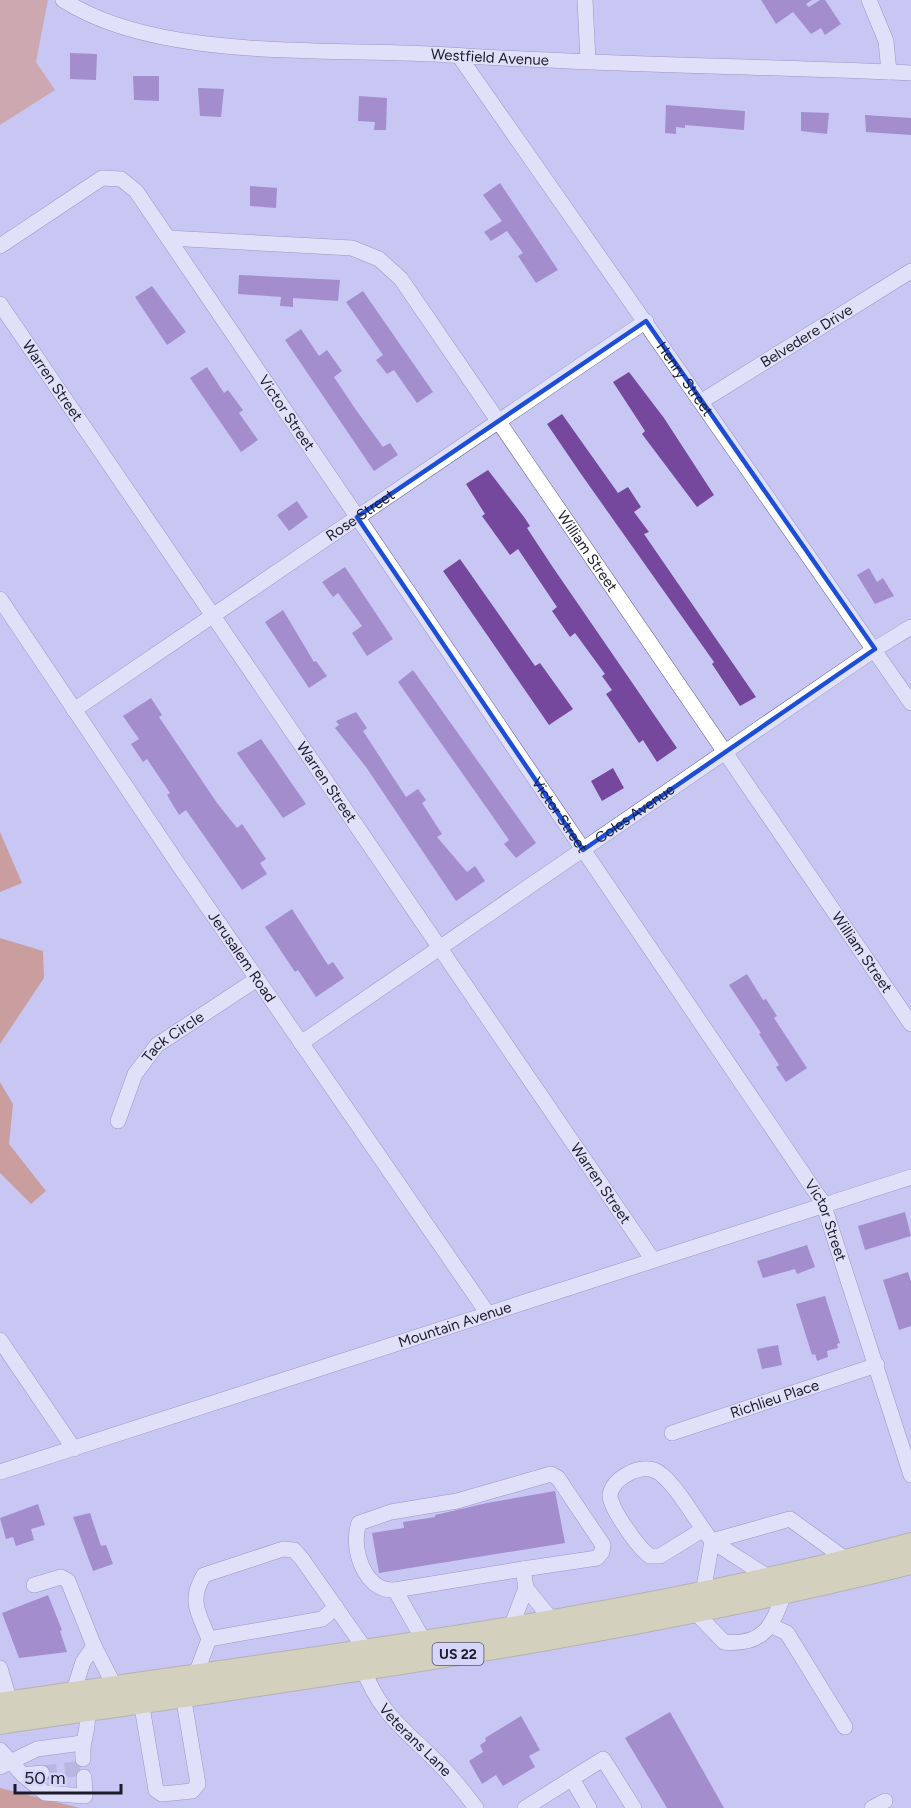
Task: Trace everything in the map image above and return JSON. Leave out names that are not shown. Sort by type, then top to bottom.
[{"type":"highway","name":"US 22","points":[[777,1586],[848,1561],[911,1544]]},
{"type":"highway","name":"US 22","points":[[0,1723],[80,1702],[115,1687],[196,1674],[526,1643],[777,1586],[911,1563]]},
{"type":"highway","name":"US 22","points":[[5,1703],[141,1701],[183,1695],[364,1659],[424,1641],[552,1620],[699,1603]]},
{"type":"street","points":[[585,0],[588,61]]},
{"type":"street","points":[[869,0],[886,41],[889,72]]},
{"type":"street","name":"Westfield Avenue","points":[[68,3],[97,18],[167,38],[277,49],[911,73]]},
{"type":"street","name":"Henry Street","points":[[459,56],[911,703]]},
{"type":"street","name":"Victor Street","points":[[0,246],[102,178],[121,179],[136,191],[824,1205],[911,1475]]},
{"type":"street","name":"William Street","points":[[168,238],[333,245],[371,255],[401,279],[911,1024]]},
{"type":"street","name":"Belvedere Drive","points":[[702,401],[911,271]]},
{"type":"street","name":"Warren Street","points":[[0,304],[653,1260]]},
{"type":"street","name":"Rose Street","points":[[74,710],[646,321]]},
{"type":"street","name":"Jerusalem Road","points":[[0,599],[257,979],[488,1314]]},
{"type":"street","name":"Coles Avenue","points":[[301,1043],[875,649],[911,627]]},
{"type":"street","name":"Tack Circle","points":[[118,1121],[135,1074],[157,1044],[257,979]]},
{"type":"street","name":"Mountain Avenue","points":[[0,1472],[911,1177]]},
{"type":"street","points":[[0,1340],[74,1449]]},
{"type":"street","name":"Richlieu Place","points":[[672,1433],[877,1365]]},
{"type":"street","points":[[771,1626],[777,1586],[707,1536],[666,1480],[655,1470],[640,1469],[627,1474],[615,1485],[610,1495],[612,1504],[642,1550],[650,1556],[660,1556],[707,1536],[783,1520],[798,1522],[848,1561]]},
{"type":"street","points":[[553,1475],[558,1478],[603,1542],[602,1552],[592,1558],[523,1569],[384,1591],[378,1587],[359,1562],[354,1535],[359,1523],[391,1512],[457,1501],[553,1475]]},
{"type":"street","points":[[707,1536],[699,1603],[724,1642],[743,1641],[771,1626]]},
{"type":"street","name":"Veterans Lane","points":[[209,1639],[194,1601],[195,1589],[204,1575],[283,1549],[294,1550],[336,1607],[364,1659],[373,1693],[390,1718],[440,1765],[476,1808]]},
{"type":"street","points":[[523,1569],[526,1587],[552,1620]]},
{"type":"street","points":[[34,1585],[61,1577],[68,1581],[94,1646],[115,1687]]},
{"type":"street","points":[[511,1627],[526,1587]]},
{"type":"street","points":[[394,1590],[424,1641]]},
{"type":"street","points":[[196,1674],[209,1639],[322,1619],[336,1607]]},
{"type":"street","points":[[771,1626],[787,1634],[845,1727]]},
{"type":"street","points":[[83,1759],[82,1743],[90,1728],[80,1702],[83,1662],[94,1646]]},
{"type":"street","points":[[0,1668],[5,1703]]},
{"type":"street","points":[[141,1701],[156,1790],[162,1794],[192,1791],[198,1784],[183,1695]]},
{"type":"street","points":[[6,1765],[37,1749],[82,1743]]},
{"type":"street","points":[[0,1750],[6,1765],[45,1793],[85,1796],[84,1777]]},
{"type":"street","points":[[525,1808],[603,1759],[634,1808]]},
{"type":"street","points":[[22,1775],[42,1773]]},
{"type":"street","points":[[572,1779],[589,1808]]},
{"type":"highlighted area","points":[[646,321],[875,649],[583,850],[357,517]]},
{"type":"shaded area","points":[[0,0],[48,0],[36,62],[55,90],[0,125]]},
{"type":"shaded area","points":[[0,832],[22,883],[0,892]]},
{"type":"shaded area","points":[[0,938],[43,951],[44,978],[0,1044]]},
{"type":"shaded area","points":[[0,1082],[13,1104],[9,1144],[46,1191],[31,1204],[0,1173]]},
{"type":"shaded area","points":[[0,1788],[80,1808],[0,1808]]},
{"type":"building","points":[[761,0],[812,0],[806,4],[809,7],[820,0],[825,0],[841,24],[825,35],[821,28],[811,34],[793,12],[776,24]]},
{"type":"building","points":[[70,53],[97,54],[96,80],[70,79]]},
{"type":"building","points":[[133,76],[159,76],[159,101],[134,100]]},
{"type":"building","points":[[198,88],[224,89],[221,117],[200,116]]},
{"type":"building","points":[[359,96],[387,98],[386,130],[374,130],[375,122],[358,121]]},
{"type":"building","points":[[666,105],[745,111],[744,130],[685,125],[685,128],[676,127],[676,134],[665,133]]},
{"type":"building","points":[[801,112],[829,113],[827,134],[801,131]]},
{"type":"building","points":[[865,115],[911,118],[911,135],[866,132]]},
{"type":"building","points":[[500,183],[558,270],[536,283],[518,256],[523,253],[507,231],[491,241],[484,232],[502,221],[483,195]]},
{"type":"building","points":[[250,186],[277,188],[276,208],[250,206]]},
{"type":"building","points":[[239,275],[340,280],[338,301],[293,298],[293,307],[280,306],[281,297],[238,294]]},
{"type":"building","points":[[152,286],[186,332],[167,345],[135,297]]},
{"type":"building","points":[[363,291],[433,392],[417,403],[394,370],[387,374],[376,360],[383,355],[346,302]]},
{"type":"building","points":[[301,329],[319,356],[327,350],[342,371],[334,377],[356,410],[383,447],[390,443],[398,455],[374,471],[285,340]]},
{"type":"building","points":[[207,367],[224,393],[228,390],[243,410],[239,413],[258,440],[241,452],[190,378]]},
{"type":"building","points":[[629,372],[664,418],[714,495],[697,507],[642,434],[645,431],[613,382]]},
{"type":"building","points":[[562,414],[618,493],[628,487],[641,507],[634,512],[649,532],[644,534],[756,697],[740,706],[712,664],[714,662],[547,424]]},
{"type":"building","points":[[488,470],[524,517],[530,526],[527,528],[552,566],[677,748],[657,762],[643,740],[639,743],[606,694],[612,690],[602,676],[605,674],[575,633],[570,637],[552,611],[557,607],[518,549],[510,555],[482,516],[485,514],[466,484]]},
{"type":"building","points":[[297,501],[308,517],[289,531],[277,515]]},
{"type":"building","points":[[460,559],[535,666],[540,663],[573,709],[549,725],[443,571]]},
{"type":"building","points":[[345,567],[393,639],[367,656],[352,633],[362,626],[338,593],[333,597],[322,582]]},
{"type":"building","points":[[869,568],[877,582],[883,578],[894,596],[875,604],[857,575]]},
{"type":"building","points":[[283,610],[314,662],[316,661],[327,676],[309,688],[265,622]]},
{"type":"building","points":[[413,670],[536,843],[516,858],[504,844],[509,840],[398,682]]},
{"type":"building","points":[[151,698],[162,715],[159,717],[217,803],[237,828],[242,824],[266,859],[260,863],[267,874],[242,890],[186,810],[179,815],[167,795],[170,793],[147,759],[143,762],[131,744],[139,739],[123,716]]},
{"type":"building","points":[[356,712],[367,728],[363,731],[406,797],[418,789],[426,800],[422,803],[442,834],[437,837],[467,872],[475,866],[485,881],[456,901],[366,767],[335,728],[339,725],[336,721]]},
{"type":"building","points":[[261,739],[306,804],[283,818],[237,753]]},
{"type":"building","points":[[613,768],[624,788],[602,801],[591,781]]},
{"type":"building","points":[[292,909],[328,965],[333,962],[344,978],[316,997],[298,970],[295,972],[265,927]]},
{"type":"building","points":[[747,974],[763,1000],[766,999],[777,1016],[774,1018],[807,1068],[786,1082],[776,1067],[779,1065],[759,1034],[761,1033],[729,985]]},
{"type":"building","points":[[905,1212],[911,1236],[865,1250],[858,1226]]},
{"type":"building","points":[[807,1245],[815,1267],[797,1274],[795,1269],[763,1278],[757,1261]]},
{"type":"building","points":[[908,1272],[911,1282],[911,1326],[899,1330],[883,1280]]},
{"type":"building","points":[[825,1296],[840,1343],[837,1344],[838,1348],[827,1351],[828,1357],[817,1361],[815,1354],[812,1355],[796,1304]]},
{"type":"building","points":[[778,1345],[782,1365],[762,1369],[757,1349]]},
{"type":"building","points":[[555,1491],[565,1543],[379,1573],[372,1533],[404,1528],[403,1522],[435,1517],[435,1515],[487,1503]]},
{"type":"building","points":[[38,1504],[45,1525],[31,1529],[34,1540],[16,1546],[13,1537],[6,1539],[0,1518]]},
{"type":"building","points":[[90,1513],[101,1546],[106,1545],[113,1564],[93,1571],[73,1517]]},
{"type":"building","points":[[48,1595],[62,1630],[60,1631],[67,1652],[19,1658],[2,1613]]},
{"type":"building","points":[[670,1712],[724,1808],[667,1808],[625,1738]]},
{"type":"building","points":[[521,1716],[540,1750],[529,1756],[535,1767],[503,1786],[496,1775],[482,1784],[469,1761],[483,1752],[480,1745],[486,1741],[485,1738]]},
{"type":"tunnel","points":[[42,1773],[83,1768]]}]
